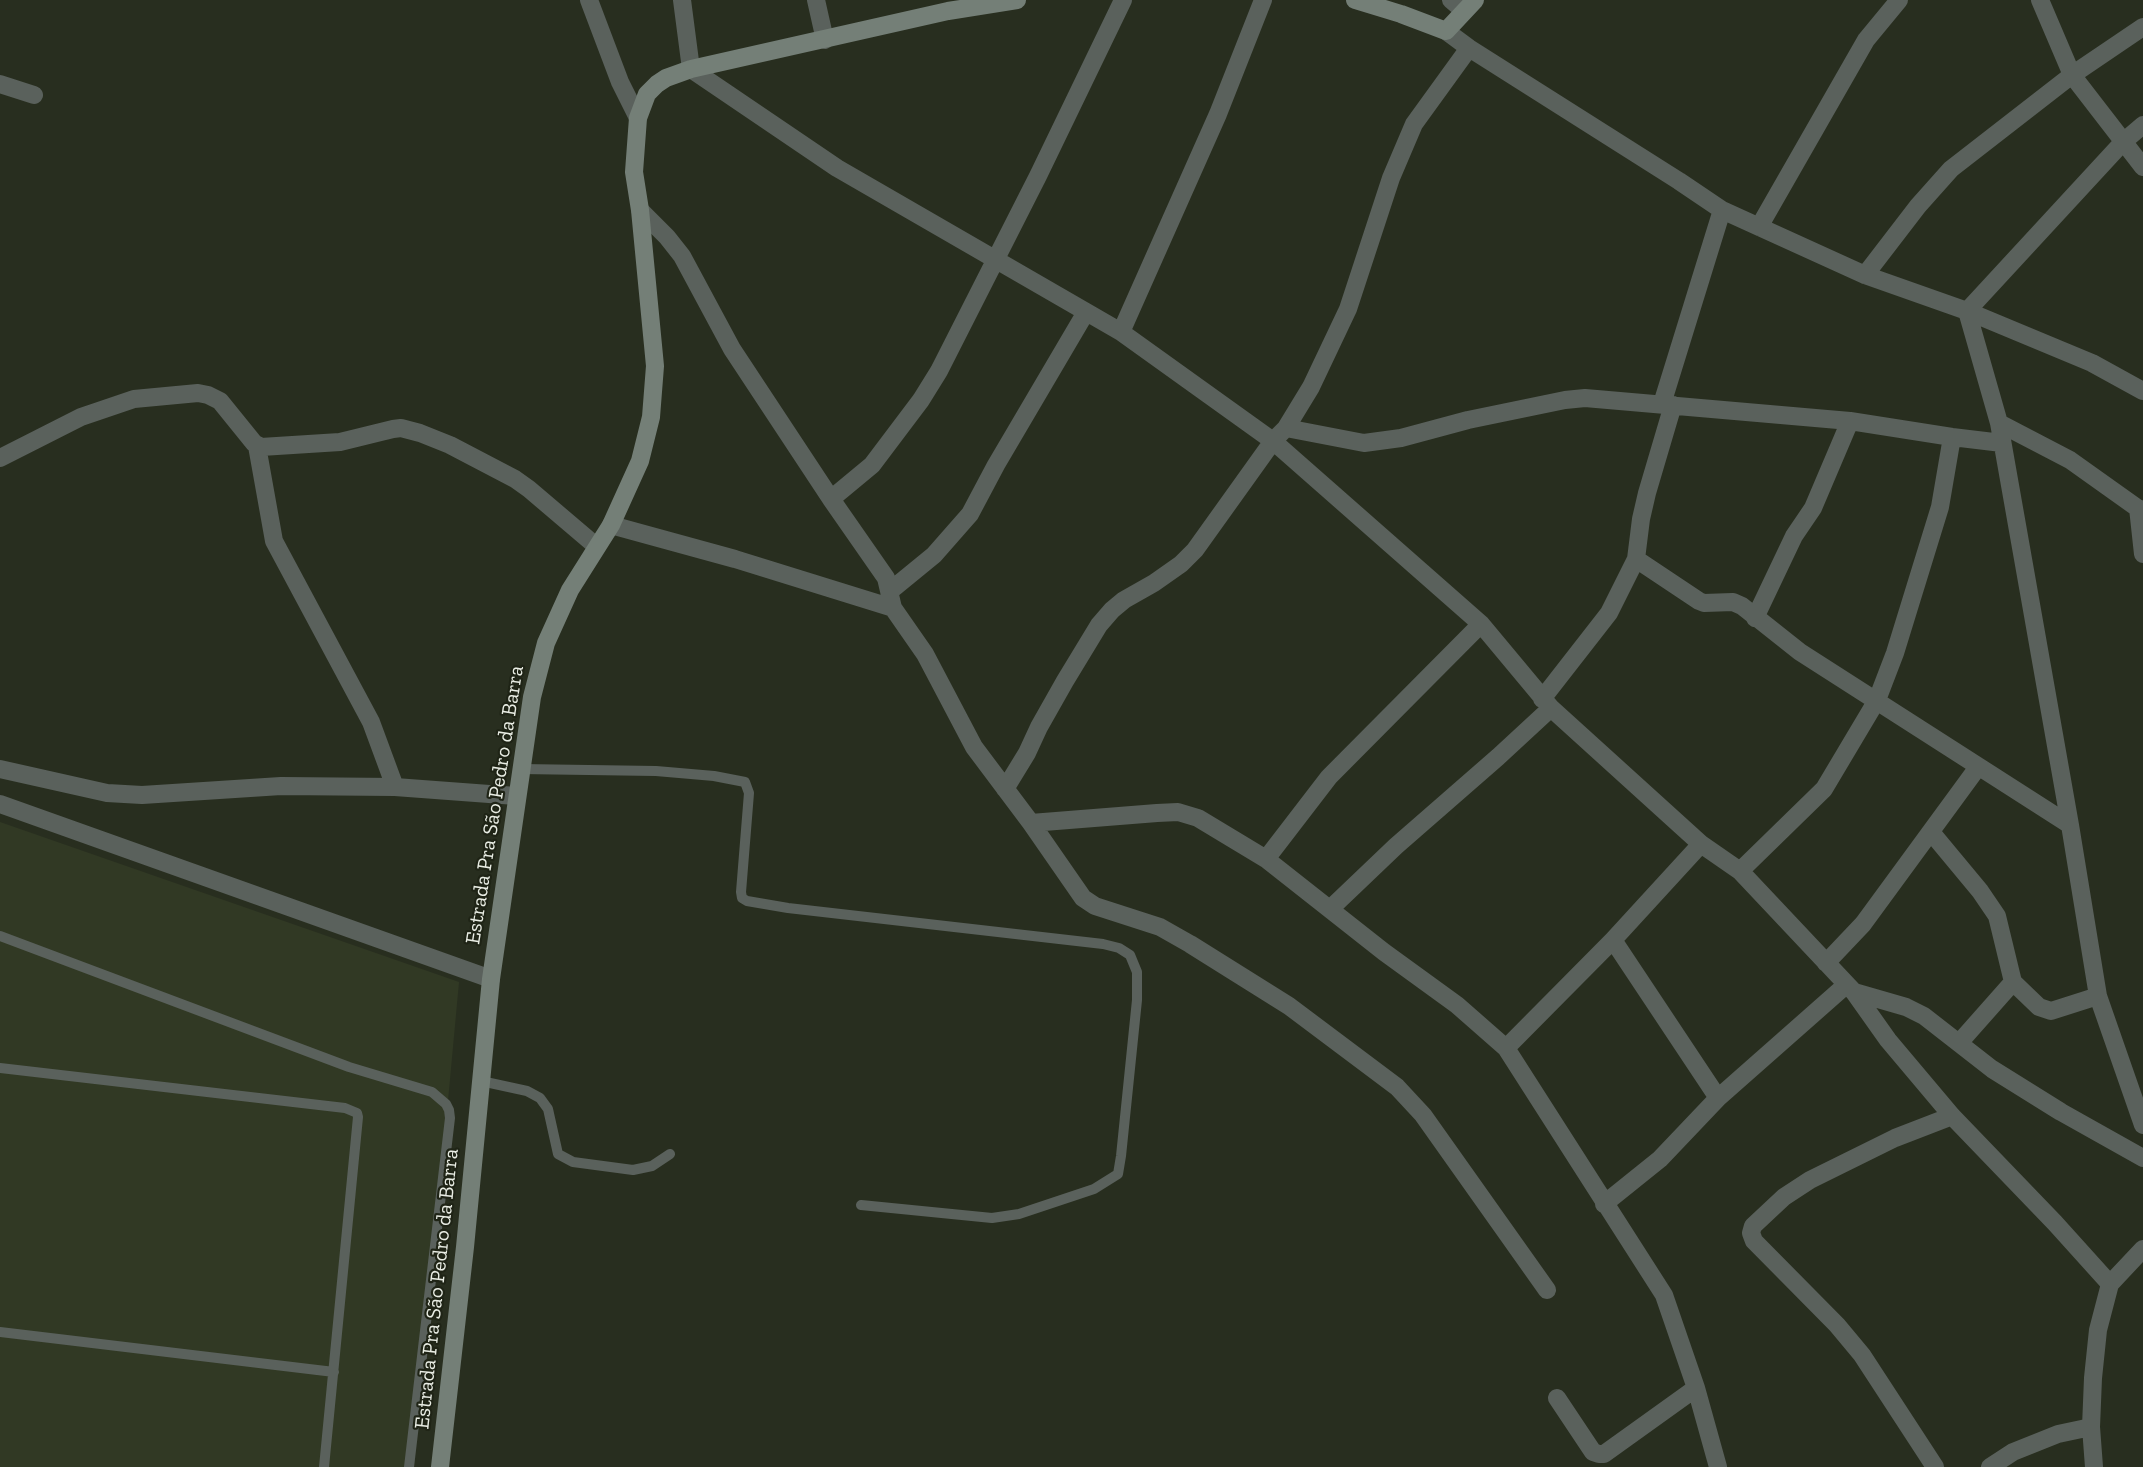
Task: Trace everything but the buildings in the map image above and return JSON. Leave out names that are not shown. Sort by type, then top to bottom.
[{"type":"street","points":[[589,0],[620,82],[638,118]]},
{"type":"street","points":[[681,0],[692,69],[837,168],[1121,332],[1280,434],[1481,624],[1547,704],[1701,844],[1740,871],[1850,988],[1888,1040],[1952,1116],[2110,1284]]},
{"type":"street","points":[[816,0],[825,40]]},
{"type":"street","name":"Estrada Pra São Pedro da Barra","points":[[441,1467],[491,979],[532,697],[546,644],[570,590],[611,525],[640,461],[651,417],[655,366],[640,210],[634,172],[638,118],[647,94],[666,78],[692,69],[825,40],[946,6],[1017,0]]},
{"type":"street","points":[[831,499],[872,465],[921,400],[939,371],[1083,86],[1123,0]]},
{"type":"street","points":[[1121,332],[1218,114],[1263,0]]},
{"type":"street","points":[[1355,0],[1446,31],[1722,210],[1865,275],[1967,311],[2092,363],[2143,391]]},
{"type":"street","points":[[1759,227],[1866,40],[1899,0]]},
{"type":"street","points":[[2040,0],[2072,75],[2143,167]]},
{"type":"street","points":[[1446,31],[1463,4]]},
{"type":"street","points":[[1865,275],[1918,206],[1951,169],[2072,75],[2143,27]]},
{"type":"street","points":[[1005,789],[1028,753],[1039,727],[1099,625],[1124,600],[1181,564],[1195,550],[1280,434],[1311,387],[1348,309],[1391,178],[1414,124],[1469,48]]},
{"type":"street","points":[[0,84],[34,95]]},
{"type":"street","points":[[1967,311],[2122,142],[2143,125]]},
{"type":"street","points":[[640,210],[682,256],[732,349],[881,570],[892,600],[929,662],[974,747],[1083,898],[1095,906],[1160,927],[1190,944],[1289,1006],[1397,1087],[1423,1115],[1546,1290]]},
{"type":"street","points":[[1330,909],[1396,846],[1498,757],[1547,704],[1609,613],[1636,560],[1645,501],[1667,405],[1722,210]]},
{"type":"street","points":[[1967,311],[1999,423],[2098,996],[2143,1125]]},
{"type":"street","points":[[892,600],[970,514],[996,465],[1086,312]]},
{"type":"street","points":[[0,458],[81,417],[134,399],[198,393],[215,398],[257,446],[274,541],[371,722],[395,787]]},
{"type":"street","points":[[1280,434],[1364,443],[1401,438],[1468,420],[1585,398],[1850,421],[1952,437],[2002,442]]},
{"type":"street","points":[[1755,618],[1794,536],[1813,508],[1850,421]]},
{"type":"street","points":[[1999,423],[2070,460],[2141,510],[2143,554]]},
{"type":"street","points":[[257,446],[340,442],[393,429],[407,429],[450,445],[514,479],[596,546]]},
{"type":"street","points":[[1740,871],[1824,789],[1877,700],[1895,653],[1941,507],[1952,437]]},
{"type":"street","points":[[611,525],[892,600]]},
{"type":"street","points":[[1636,560],[1699,601],[1704,603],[1733,602],[1742,606],[1800,652],[2070,825]]},
{"type":"street","points":[[1266,859],[1329,777],[1481,624]]},
{"type":"street","points":[[1826,963],[1863,924],[1978,767]]},
{"type":"street","points":[[0,769],[77,788],[142,795],[281,786],[395,787],[516,796]]},
{"type":"street","points":[[0,804],[491,979]]},
{"type":"street","points":[[1031,823],[1178,813],[1198,818],[1266,859],[1456,1005],[1506,1048],[1664,1295],[1696,1388],[1718,1467]]},
{"type":"street","points":[[1931,832],[1980,891],[1997,916],[2013,982],[2039,1007],[2051,1011],[2098,996]]},
{"type":"street","points":[[1506,1048],[1612,940],[1701,844]]},
{"type":"street","points":[[1612,940],[1718,1098]]},
{"type":"street","points":[[1959,1043],[2013,982]]},
{"type":"street","points":[[1604,1204],[1660,1159],[1718,1098],[1850,988]]},
{"type":"street","points":[[1850,988],[1924,1016],[1992,1069],[2051,1106],[2143,1158]]},
{"type":"street","points":[[1935,1467],[1862,1355],[1837,1325],[1754,1241],[1751,1233],[1753,1226],[1784,1197],[1810,1180],[1895,1138],[1952,1116]]},
{"type":"street","points":[[2094,1467],[2091,1427],[2092,1378],[2098,1330],[2110,1284],[2143,1249]]},
{"type":"street","points":[[1557,1398],[1593,1452],[1604,1454],[1696,1388]]},
{"type":"street","points":[[1990,1467],[2013,1452],[2058,1434],[2091,1427]]},
{"type":"lane","points":[[521,769],[656,771],[714,776],[745,782],[749,793],[741,892],[742,898],[747,901],[788,908],[1103,944],[1119,948],[1130,955],[1137,972],[1137,1000],[1118,1174],[1094,1189],[1019,1214],[1001,1217],[861,1205]]},
{"type":"lane","points":[[0,936],[349,1067],[432,1092],[446,1104],[450,1118],[409,1467]]},
{"type":"lane","points":[[0,1068],[345,1108],[357,1113],[324,1467]]},
{"type":"lane","points":[[482,1081],[527,1091],[540,1098],[548,1109],[558,1154],[573,1162],[633,1170],[652,1166],[670,1154]]},
{"type":"lane","points":[[0,1332],[334,1372]]},
{"type":"shaded area","points":[[0,822],[459,982],[414,1467],[0,1467]]}]
